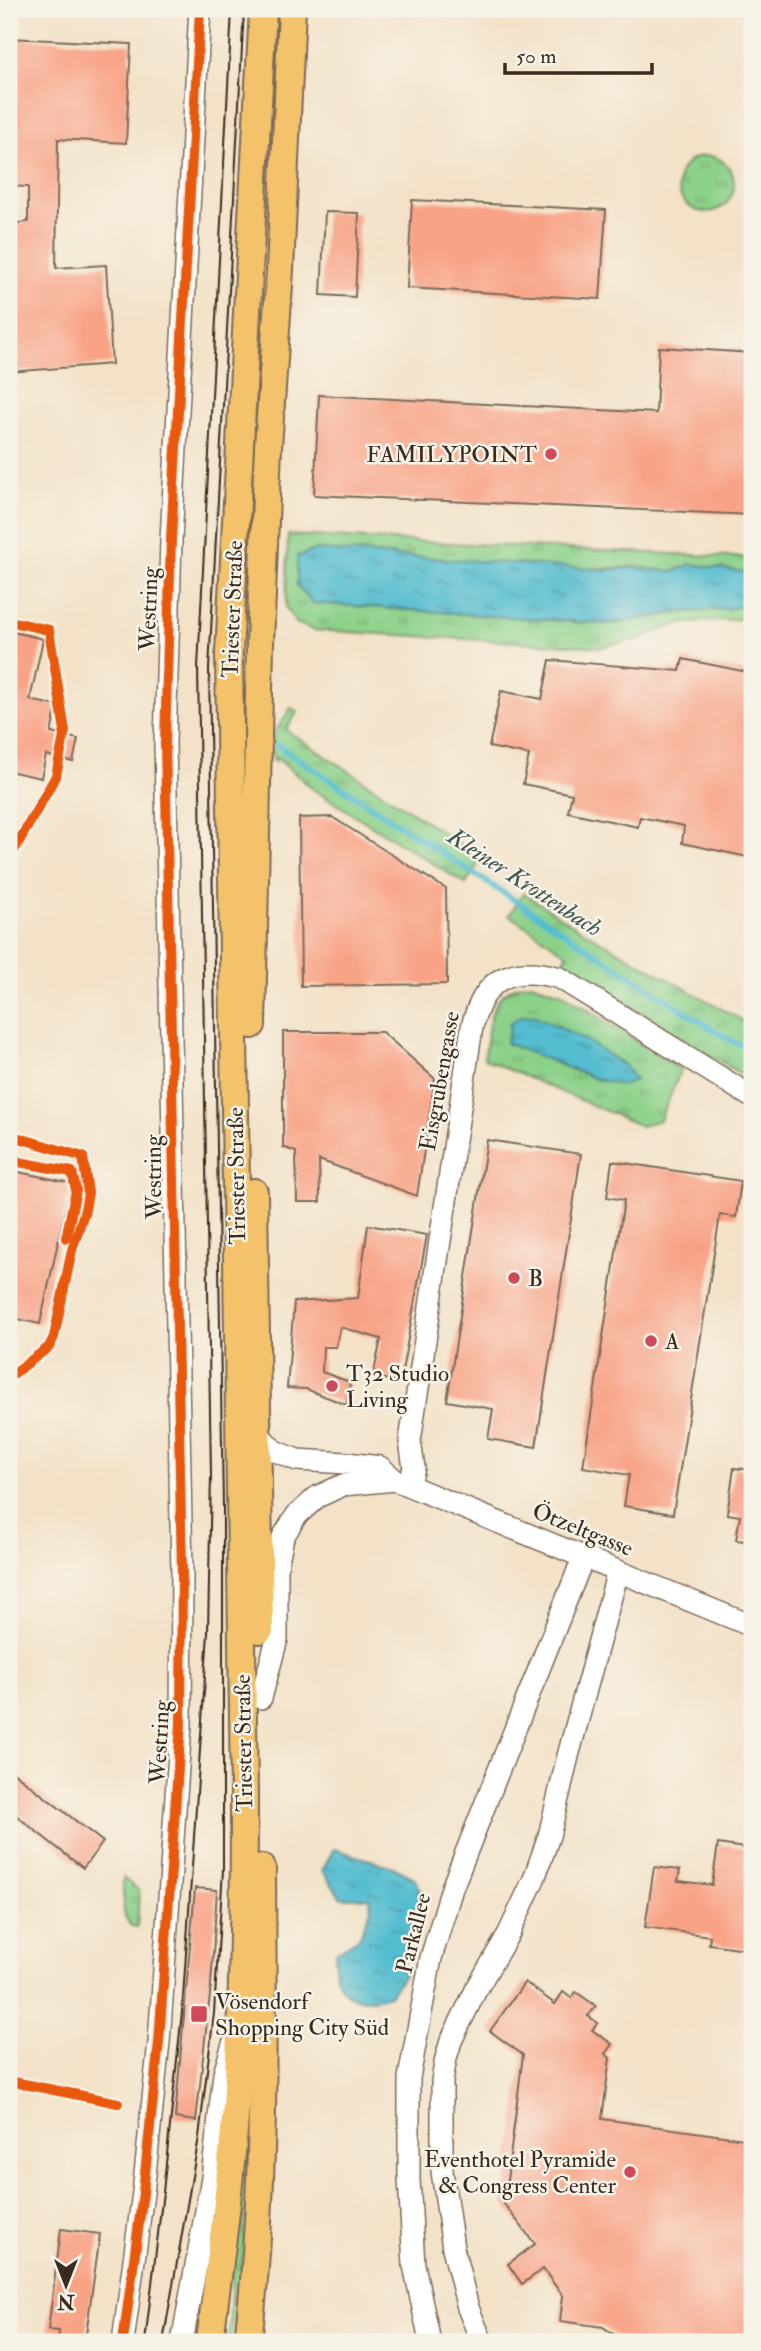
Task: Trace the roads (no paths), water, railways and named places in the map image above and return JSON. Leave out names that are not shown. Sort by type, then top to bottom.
[{"type":"main road","name":"Triester Straße","points":[[209,2342],[230,2182],[240,2022],[244,1794],[229,654],[263,9]]},
{"type":"main road","name":"Triester Straße","points":[[248,2342],[257,2256],[264,2068],[251,1000],[257,732],[268,447],[280,270],[292,9]]},
{"type":"street","name":"Westring","points":[[123,2342],[143,2193],[159,2042],[181,1724],[182,1573],[165,743],[171,540],[200,9]]},
{"type":"street","name":"Eisgrubengasse","points":[[402,1482],[414,1468],[410,1441],[475,1012],[483,995],[495,981],[512,974],[528,972],[560,978],[752,1097]]},
{"type":"street","name":"Ötzeltgasse","points":[[258,1434],[273,1450],[298,1460],[347,1462],[380,1467],[402,1482],[752,1626]]},
{"type":"street","name":"Ötzeltgasse","points":[[261,1698],[277,1639],[277,1566],[284,1537],[296,1516],[317,1497],[343,1485],[402,1482]]},
{"type":"street","name":"Parkallee","points":[[430,2342],[414,2265],[409,2179],[409,2078],[431,1958],[452,1888],[583,1558]]},
{"type":"street","points":[[482,2342],[468,2308],[453,2248],[442,2171],[442,2081],[451,2041],[476,1990],[509,1933],[534,1879],[549,1836],[571,1742],[618,1571]]},
{"type":"street","points":[[182,2342],[212,2178],[224,2074],[240,2022]]},
{"type":"street","points":[[409,2117],[442,2117]]},
{"type":"water","points":[[316,550],[610,570],[635,567],[674,572],[690,564],[752,573],[751,603],[607,624],[313,603],[297,585],[297,556]]},
{"type":"water","points":[[524,1015],[536,1016],[586,1040],[625,1066],[635,1080],[621,1085],[596,1079],[506,1043],[511,1022]]},
{"type":"water","points":[[334,1849],[393,1867],[416,1879],[422,1897],[401,1966],[407,1970],[390,1995],[365,1999],[355,1997],[341,1987],[337,1978],[336,1952],[359,1938],[371,1909],[370,1898],[341,1898],[322,1870]]},
{"type":"waterway","name":"Kleiner Krottenbach","points":[[277,745],[715,1031],[752,1052]]},
{"type":"tram line","points":[[145,2342],[182,2012],[208,1633],[211,1474],[198,667],[232,9]]},
{"type":"tram line","points":[[163,2342],[199,2137],[214,2013],[223,1870],[223,1506],[209,669],[244,9]]},
{"type":"place","name":"FAMILYPOINT","points":[[551,454]]},
{"type":"place","name":"B","points":[[514,1278]]},
{"type":"place","name":"A","points":[[651,1341]]},
{"type":"place","name":"T32 Studio Living","points":[[332,1386]]},
{"type":"place","name":"Vösendorf Shopping City Süd","points":[[199,2014]]},
{"type":"place","name":"Eventhotel Pyramide & Congress Center","points":[[630,2172]]}]
